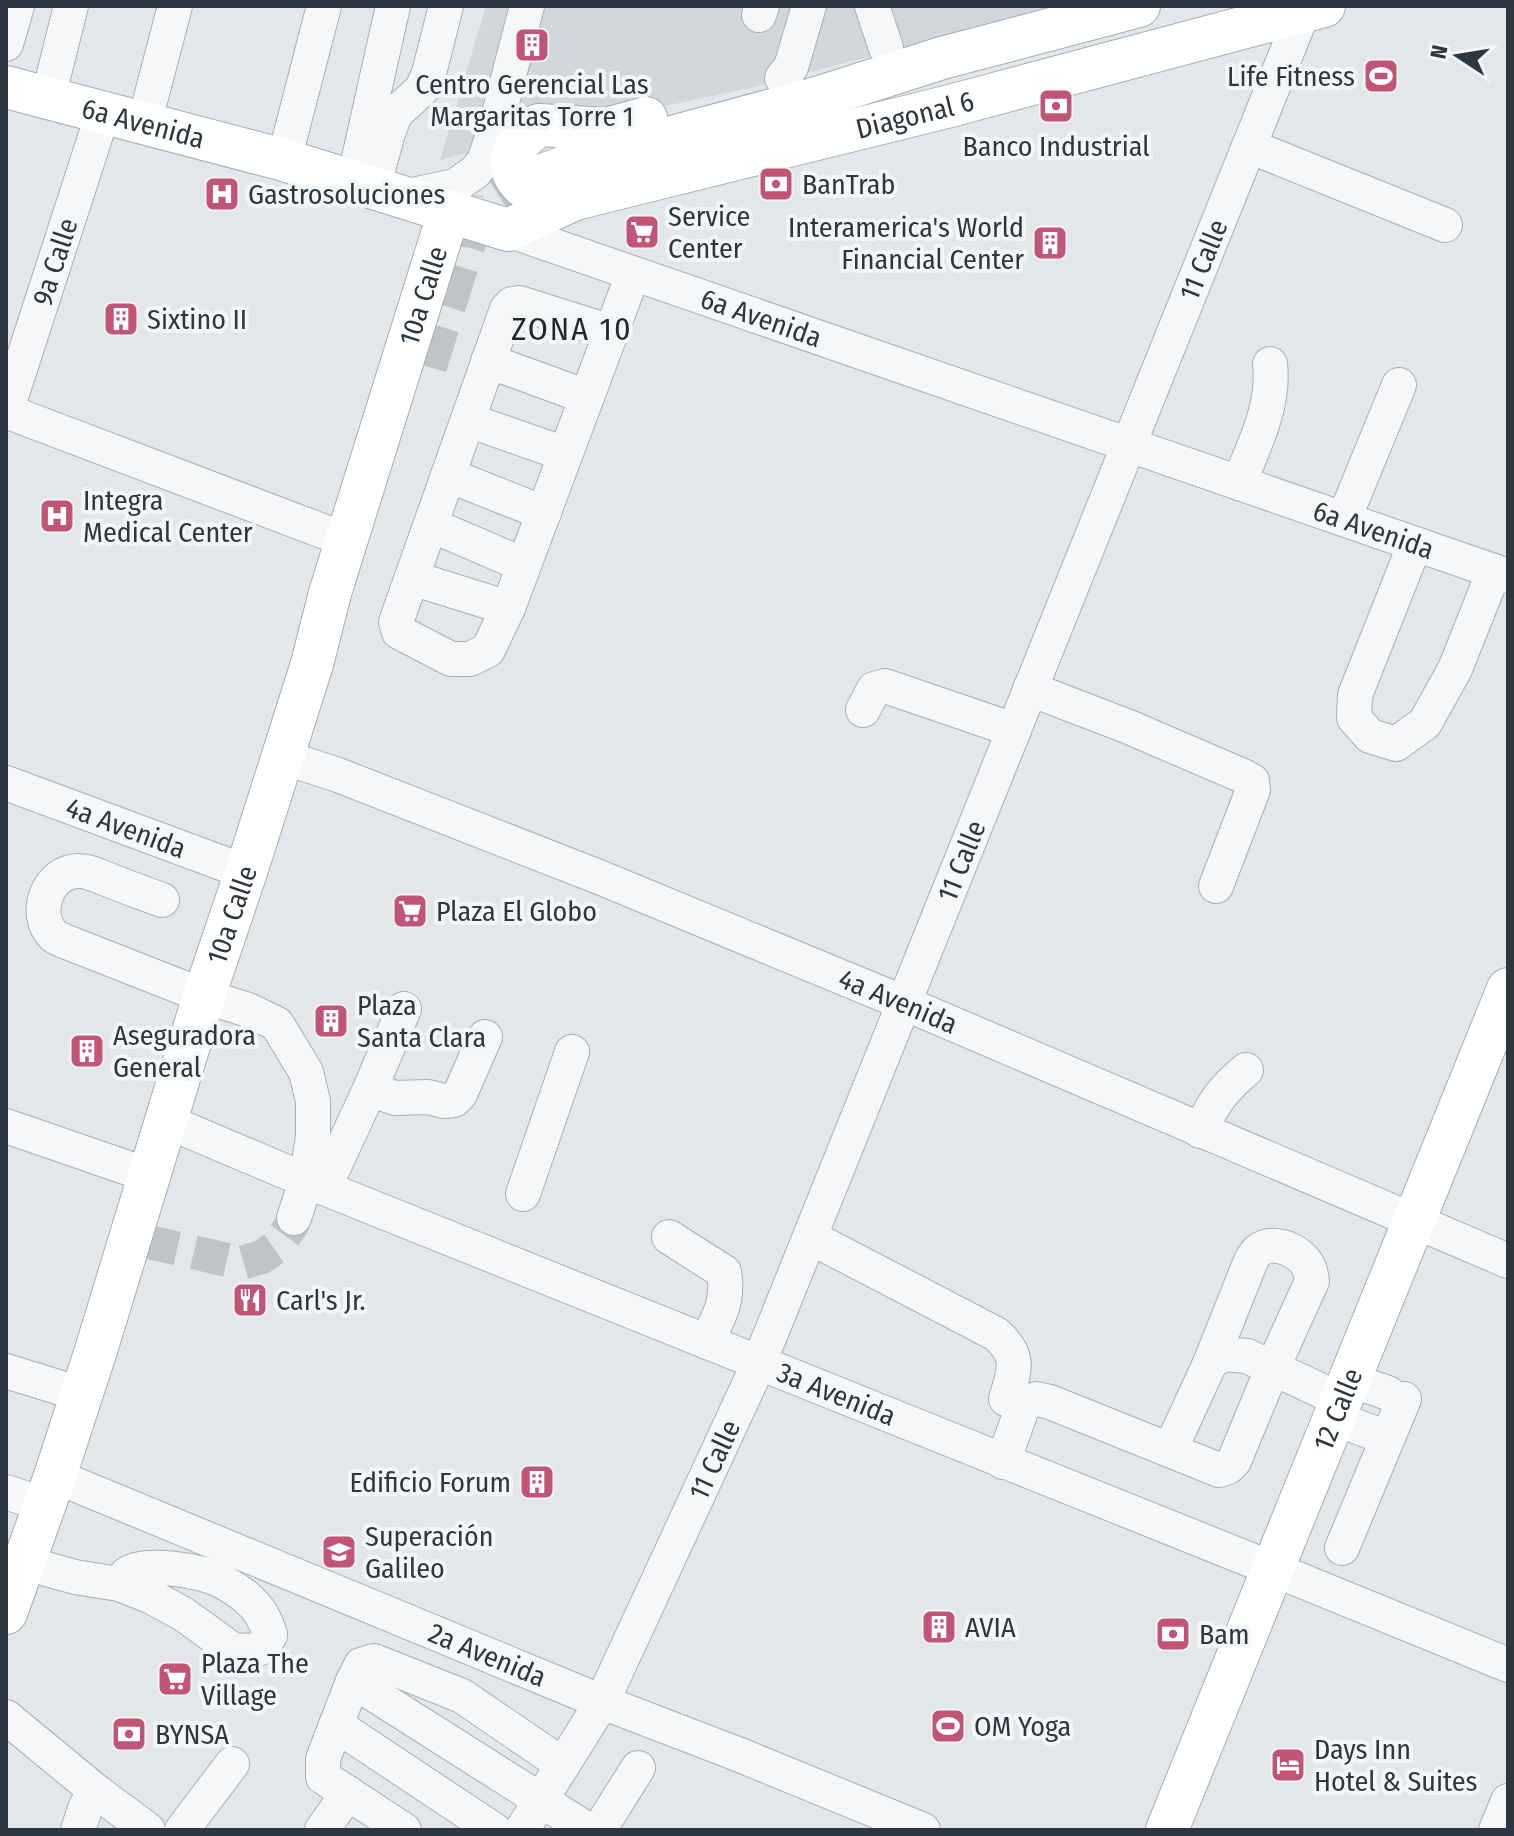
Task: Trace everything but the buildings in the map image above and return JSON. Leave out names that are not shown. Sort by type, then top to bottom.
[{"type":"main road","name":"Diagonal 6","points":[[527,181],[572,164],[820,97],[1079,15],[1139,6]]},
{"type":"main road","name":"Diagonal 6","points":[[508,230],[575,199],[950,106],[1313,9]]},
{"type":"main road","points":[[575,199],[528,191],[516,178],[512,162],[515,150],[539,125],[607,129],[886,48],[942,58]]},
{"type":"main road","name":"6a Avenida","points":[[6,87],[284,160],[508,230]]},
{"type":"main road","name":"10a Calle","points":[[6,1613],[25,1563],[27,1487],[137,1242],[148,1175],[283,757],[346,540],[449,212]]},
{"type":"main road","points":[[312,664],[350,600],[426,366]]},
{"type":"main road","name":"12 Calle","points":[[1167,1830],[1273,1569],[1363,1398],[1414,1222],[1508,989]]},
{"type":"street","points":[[6,44],[17,6]]},
{"type":"street","points":[[48,98],[71,6]]},
{"type":"street","points":[[144,124],[175,6]]},
{"type":"street","points":[[284,160],[324,6]]},
{"type":"street","points":[[376,189],[365,136],[393,6]]},
{"type":"street","points":[[376,189],[395,114],[422,89],[446,6]]},
{"type":"street","points":[[469,154],[509,6]]},
{"type":"street","points":[[376,189],[455,186],[475,172],[484,161],[490,145],[527,6]]},
{"type":"street","points":[[782,78],[791,67],[809,6]]},
{"type":"street","points":[[872,6],[886,48]]},
{"type":"street","name":"11 Calle","points":[[522,1830],[602,1702],[759,1363],[1249,146],[1313,9]]},
{"type":"street","points":[[500,108],[523,115],[539,125]]},
{"type":"street","name":"9a Calle","points":[[6,411],[103,113]]},
{"type":"street","points":[[1249,146],[1445,225]]},
{"type":"street","name":"6a Avenida","points":[[508,230],[1501,574]]},
{"type":"street","points":[[611,332],[519,303],[507,309],[396,622],[399,632],[451,659],[470,659],[488,650],[508,608],[633,274]]},
{"type":"street","points":[[488,361],[587,397]]},
{"type":"street","points":[[1239,483],[1267,406],[1270,364]]},
{"type":"street","points":[[1344,519],[1399,385]]},
{"type":"street","points":[[6,411],[346,540]]},
{"type":"street","points":[[468,420],[565,454]]},
{"type":"street","points":[[448,475],[544,513]]},
{"type":"street","points":[[431,525],[524,565]]},
{"type":"street","points":[[1415,544],[1355,695],[1354,718],[1370,736],[1396,744],[1425,723],[1501,574]]},
{"type":"street","points":[[412,578],[508,608]]},
{"type":"street","points":[[863,710],[874,689],[885,686],[1014,730]]},
{"type":"street","points":[[1030,689],[1129,727],[1252,781],[1253,790],[1216,886]]},
{"type":"street","name":"4a Avenida","points":[[283,757],[338,775],[599,877],[904,1003],[1508,1261]]},
{"type":"street","name":"4a Avenida","points":[[6,783],[246,872]]},
{"type":"street","points":[[162,900],[83,870],[68,872],[57,878],[47,893],[44,905],[46,921],[53,935],[64,941],[248,1010],[277,1024],[306,1072],[313,1101],[315,1185]]},
{"type":"street","points":[[294,1218],[370,1089],[404,1009]]},
{"type":"street","points":[[370,1089],[395,1098],[454,1100],[460,1094],[485,1037]]},
{"type":"street","points":[[523,1194],[572,1052]]},
{"type":"street","points":[[1200,1131],[1225,1088],[1246,1070]]},
{"type":"street","name":"3a Avenida","points":[[166,1121],[315,1185],[1508,1665]]},
{"type":"street","points":[[6,1126],[148,1175]]},
{"type":"street","points":[[669,1237],[724,1272],[727,1290],[707,1342]]},
{"type":"street","points":[[810,1237],[996,1334],[1009,1345],[1015,1361],[1006,1399]]},
{"type":"street","points":[[1003,1462],[1024,1403],[1037,1399],[1219,1470],[1228,1467],[1234,1461],[1312,1281],[1309,1267],[1292,1250],[1269,1246],[1258,1251],[1250,1263],[1211,1361],[1170,1450]]},
{"type":"street","points":[[1211,1361],[1225,1354],[1240,1354],[1363,1398],[1387,1438]]},
{"type":"street","points":[[6,1371],[61,1388]]},
{"type":"street","points":[[1363,1398],[1387,1438]]},
{"type":"street","points":[[1342,1548],[1387,1438]]},
{"type":"street","name":"2a Avenida","points":[[27,1487],[602,1702],[875,1820],[923,1830]]},
{"type":"street","points":[[25,1563],[75,1577],[119,1584]]},
{"type":"street","points":[[404,1830],[323,1777],[323,1759],[361,1665],[374,1661],[462,1696],[563,1765]]},
{"type":"street","points":[[353,1681],[588,1830]]},
{"type":"street","points":[[6,1717],[148,1830]]},
{"type":"street","points":[[336,1725],[494,1830]]},
{"type":"street","points":[[182,1830],[232,1764]]},
{"type":"street","points":[[599,1830],[638,1768]]},
{"type":"street","points":[[78,1830],[86,1806],[97,1792]]},
{"type":"street","points":[[322,1830],[348,1793]]},
{"type":"street","points":[[1496,1830],[1508,1801]]},
{"type":"shaded area","points":[[486,6],[1062,6],[746,89],[598,120],[440,160]]},
{"type":"tunnel","points":[[426,366],[476,217],[495,197],[527,181]]},
{"type":"tunnel","points":[[464,247],[467,195]]},
{"type":"tunnel","points":[[144,1241],[241,1263],[262,1257],[276,1247],[294,1218]]},
{"type":"place","name":"Centro Gerencial Las Margaritas Torre 1","points":[[532,45]]},
{"type":"place","name":"Life Fitness","points":[[1381,76]]},
{"type":"place","name":"Banco Industrial","points":[[1056,106]]},
{"type":"place","name":"BanTrab","points":[[776,184]]},
{"type":"place","name":"Gastrosoluciones","points":[[222,194]]},
{"type":"place","name":"Service Center","points":[[642,232]]},
{"type":"place","name":"Interamerica's World Financial Center","points":[[1050,243]]},
{"type":"place","name":"Sixtino II","points":[[121,319]]},
{"type":"place","name":"Integra Medical Center","points":[[57,516]]},
{"type":"place","name":"Plaza El Globo","points":[[410,911]]},
{"type":"place","name":"Plaza Santa Clara","points":[[331,1021]]},
{"type":"place","name":"Aseguradora General","points":[[87,1051]]},
{"type":"place","name":"Carl's Jr.","points":[[250,1300]]},
{"type":"place","name":"Edificio Forum","points":[[537,1482]]},
{"type":"place","name":"Superación Galileo","points":[[339,1552]]},
{"type":"place","name":"AVIA","points":[[939,1627]]},
{"type":"place","name":"Bam","points":[[1173,1634]]},
{"type":"place","name":"Plaza The Village","points":[[175,1679]]},
{"type":"place","name":"OM Yoga","points":[[948,1726]]},
{"type":"place","name":"BYNSA","points":[[129,1734]]},
{"type":"place","name":"Days Inn Hotel & Suites","points":[[1288,1765]]},
{"type":"district","name":"ZONA 10","points":[[572,329]]}]
